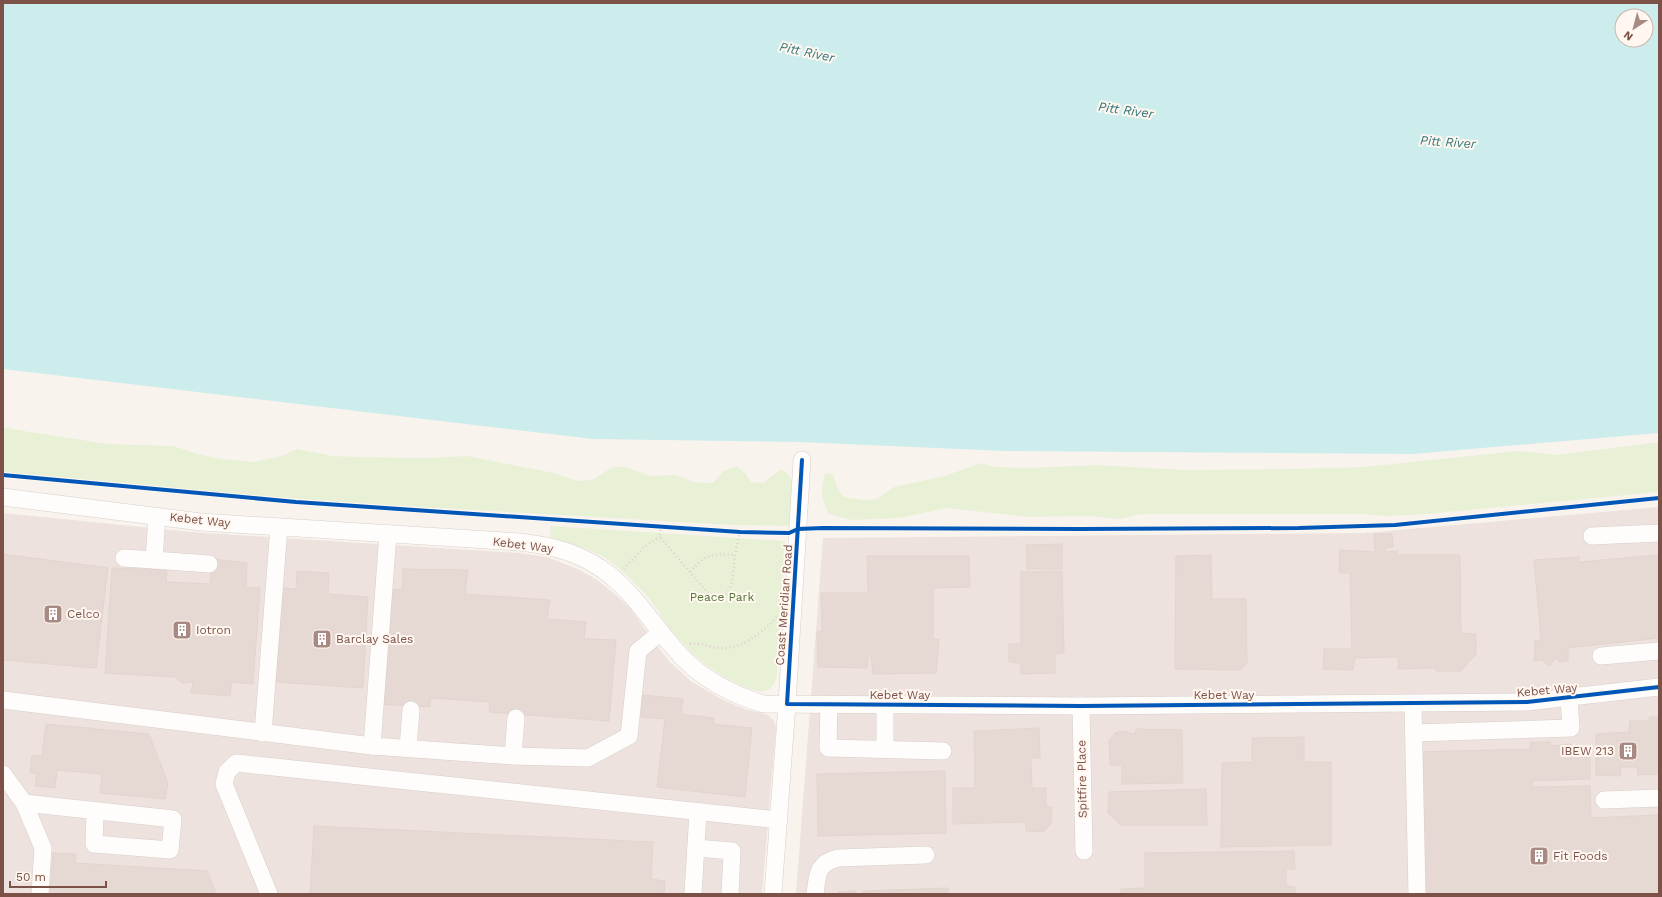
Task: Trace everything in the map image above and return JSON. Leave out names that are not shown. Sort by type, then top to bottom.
[{"type":"street","name":"Coast Meridian Road","points":[[773,894],[787,704],[802,460]]},
{"type":"street","name":"Kebet Way","points":[[3,497],[201,522],[548,546],[575,554],[614,579],[626,590],[683,658],[702,674],[743,698],[763,704],[1081,706],[1527,702],[1569,699],[1659,687]]},
{"type":"street","points":[[154,560],[157,516]]},
{"type":"street","points":[[263,733],[279,527]]},
{"type":"street","points":[[1592,536],[1659,533]]},
{"type":"street","points":[[372,746],[388,534]]},
{"type":"street","points":[[124,558],[209,564]]},
{"type":"street","points":[[3,700],[372,746],[513,756],[588,758],[629,736],[638,652],[661,632]]},
{"type":"street","points":[[1602,656],[1659,651]]},
{"type":"street","points":[[1414,733],[1571,728],[1569,699]]},
{"type":"street","points":[[1527,702],[1527,729]]},
{"type":"street","points":[[1413,704],[1417,894]]},
{"type":"street","points":[[829,705],[828,748],[943,751]]},
{"type":"street","points":[[885,705],[885,749]]},
{"type":"street","name":"Spitfire Place","points":[[1081,706],[1084,851]]},
{"type":"street","points":[[408,748],[411,710]]},
{"type":"street","points":[[513,756],[516,718]]},
{"type":"street","points":[[269,894],[224,784],[227,772],[236,763],[778,820]]},
{"type":"street","points":[[3,774],[24,804],[43,848],[40,894]]},
{"type":"street","points":[[1604,800],[1659,798]]},
{"type":"street","points":[[24,804],[95,811],[173,819],[170,850],[94,844],[95,811]]},
{"type":"street","points":[[693,894],[698,812]]},
{"type":"street","points":[[696,848],[732,852],[730,894]]},
{"type":"street","points":[[815,894],[818,871],[828,861],[838,858],[926,855]]},
{"type":"path","points":[[661,526],[660,537],[712,596],[722,596],[726,593],[732,582],[735,555],[740,532]]},
{"type":"path","points":[[614,579],[644,547],[660,537]]},
{"type":"path","points":[[690,572],[702,558],[715,554],[735,555]]},
{"type":"path","points":[[674,647],[693,643],[720,648],[743,643],[761,633],[783,612],[793,612]]},
{"type":"shaded area","points":[[1659,507],[1659,894],[796,894],[823,538],[1365,533]]},
{"type":"shaded area","points":[[3,513],[191,532],[519,553],[547,557],[580,570],[597,580],[616,595],[631,610],[670,662],[692,682],[723,700],[745,709],[768,715],[774,721],[776,727],[762,894],[3,894]]},
{"type":"green space","points":[[3,427],[108,444],[173,446],[197,454],[222,459],[254,462],[282,456],[297,449],[332,456],[427,458],[467,456],[554,473],[577,481],[592,480],[613,467],[627,467],[649,476],[676,475],[693,482],[713,483],[724,471],[737,466],[746,474],[751,482],[763,483],[781,469],[787,473],[792,481],[792,523],[788,526],[731,525],[355,503],[224,493],[3,472]]},
{"type":"green space","points":[[1659,442],[1659,492],[1426,514],[1384,516],[1366,514],[1141,514],[1119,519],[1091,516],[1029,517],[947,508],[899,518],[852,520],[829,514],[822,494],[825,473],[833,474],[838,490],[844,497],[863,500],[877,499],[894,487],[945,476],[981,463],[995,467],[1030,468],[1096,465],[1185,470],[1363,467],[1518,451],[1557,455]]},
{"type":"green space","name":"Peace Park","points":[[551,526],[785,541],[777,673],[774,685],[770,689],[764,691],[756,691],[746,688],[723,676],[702,662],[688,649],[666,624],[650,599],[623,572],[607,559],[595,553],[550,538]]},
{"type":"water","name":"Pitt River","points":[[3,3],[1659,3],[1659,433],[1413,454],[1004,451],[799,442],[593,439],[3,369]]},
{"type":"building","points":[[1374,534],[1392,534],[1393,547],[1386,548],[1386,552],[1398,551],[1397,555],[1460,555],[1461,633],[1476,634],[1476,654],[1461,671],[1436,671],[1436,668],[1398,669],[1398,657],[1355,658],[1353,670],[1323,669],[1324,649],[1352,649],[1350,573],[1339,573],[1340,550],[1375,552]]},
{"type":"building","points":[[1062,544],[1062,569],[1027,569],[1026,545]]},
{"type":"building","name":"Celco","points":[[3,554],[108,568],[96,668],[3,660]]},
{"type":"building","points":[[1211,555],[1212,599],[1246,599],[1247,663],[1241,670],[1175,669],[1176,556]]},
{"type":"building","points":[[1659,555],[1659,638],[1568,648],[1568,661],[1559,662],[1555,658],[1550,666],[1541,660],[1534,661],[1535,641],[1541,640],[1534,560],[1579,557],[1579,562]]},
{"type":"building","points":[[867,556],[969,556],[970,587],[933,588],[933,639],[939,640],[936,673],[873,674],[871,655],[868,656],[867,668],[818,667],[817,632],[822,631],[821,593],[868,593]]},
{"type":"building","name":"Iotron","points":[[212,559],[247,563],[246,587],[260,588],[253,684],[232,682],[230,696],[191,693],[193,682],[182,683],[175,677],[105,673],[112,568],[167,570],[166,582],[210,584]]},
{"type":"building","points":[[403,569],[468,570],[465,594],[550,600],[547,619],[586,622],[584,639],[616,640],[609,721],[489,712],[490,702],[431,698],[430,707],[378,704],[387,589],[402,590]]},
{"type":"building","name":"Barclay Sales","points":[[297,571],[329,573],[328,594],[368,597],[363,688],[276,682],[282,588],[296,589]]},
{"type":"building","points":[[1062,571],[1064,653],[1055,654],[1055,673],[1021,674],[1021,663],[1009,662],[1009,644],[1021,644],[1021,572]]},
{"type":"building","points":[[643,695],[683,699],[681,714],[714,718],[713,724],[752,728],[745,797],[657,787],[665,719],[641,717]]},
{"type":"building","name":"IBEW 213","points":[[1649,717],[1659,717],[1659,774],[1638,775],[1637,767],[1621,767],[1620,776],[1596,775],[1596,734],[1629,732],[1630,721],[1650,721]]},
{"type":"building","points":[[46,724],[149,734],[168,783],[165,799],[100,793],[102,774],[57,770],[55,788],[35,786],[37,774],[30,772],[32,755],[42,756]]},
{"type":"building","points":[[1039,728],[1040,758],[1031,758],[1032,788],[1046,788],[1046,807],[1052,807],[1051,824],[1043,832],[1026,831],[1026,822],[953,824],[953,788],[975,788],[974,731]]},
{"type":"building","points":[[1136,729],[1182,730],[1183,783],[1122,784],[1122,765],[1110,765],[1109,741],[1115,733],[1122,731],[1135,734]]},
{"type":"building","points":[[1304,737],[1304,762],[1331,762],[1331,845],[1221,847],[1222,763],[1252,762],[1252,738]]},
{"type":"building","name":"Fit Foods","points":[[1530,742],[1550,742],[1551,746],[1571,744],[1571,747],[1590,747],[1590,779],[1532,781],[1532,787],[1590,786],[1591,818],[1659,815],[1659,894],[1421,894],[1418,752],[1531,749]]},
{"type":"building","points":[[945,771],[946,833],[818,836],[817,774]]},
{"type":"building","points":[[1206,789],[1207,825],[1121,825],[1108,813],[1109,792]]},
{"type":"building","points":[[314,826],[653,842],[651,879],[665,881],[664,894],[310,894]]},
{"type":"building","points":[[1294,851],[1295,869],[1286,869],[1286,886],[1295,887],[1295,894],[1121,894],[1121,889],[1145,888],[1145,853]]},
{"type":"building","points":[[53,853],[76,854],[75,863],[207,871],[215,894],[50,894]]},
{"type":"building","points":[[948,888],[948,894],[863,894],[863,891]]},
{"type":"building","points":[[856,891],[856,894],[838,894],[838,892]]},
{"type":"cycle path","points":[[802,460],[787,704],[1081,706],[1527,702],[1659,687]]},
{"type":"cycle path","points":[[3,475],[296,502],[740,532],[789,533],[798,529],[823,528],[1299,528],[1395,525],[1659,498]]},
{"type":"place","name":"Celco","points":[[53,614]]},
{"type":"place","name":"Iotron","points":[[182,630]]},
{"type":"place","name":"Barclay Sales","points":[[322,639]]},
{"type":"place","name":"IBEW 213","points":[[1628,751]]},
{"type":"place","name":"Fit Foods","points":[[1539,856]]}]
